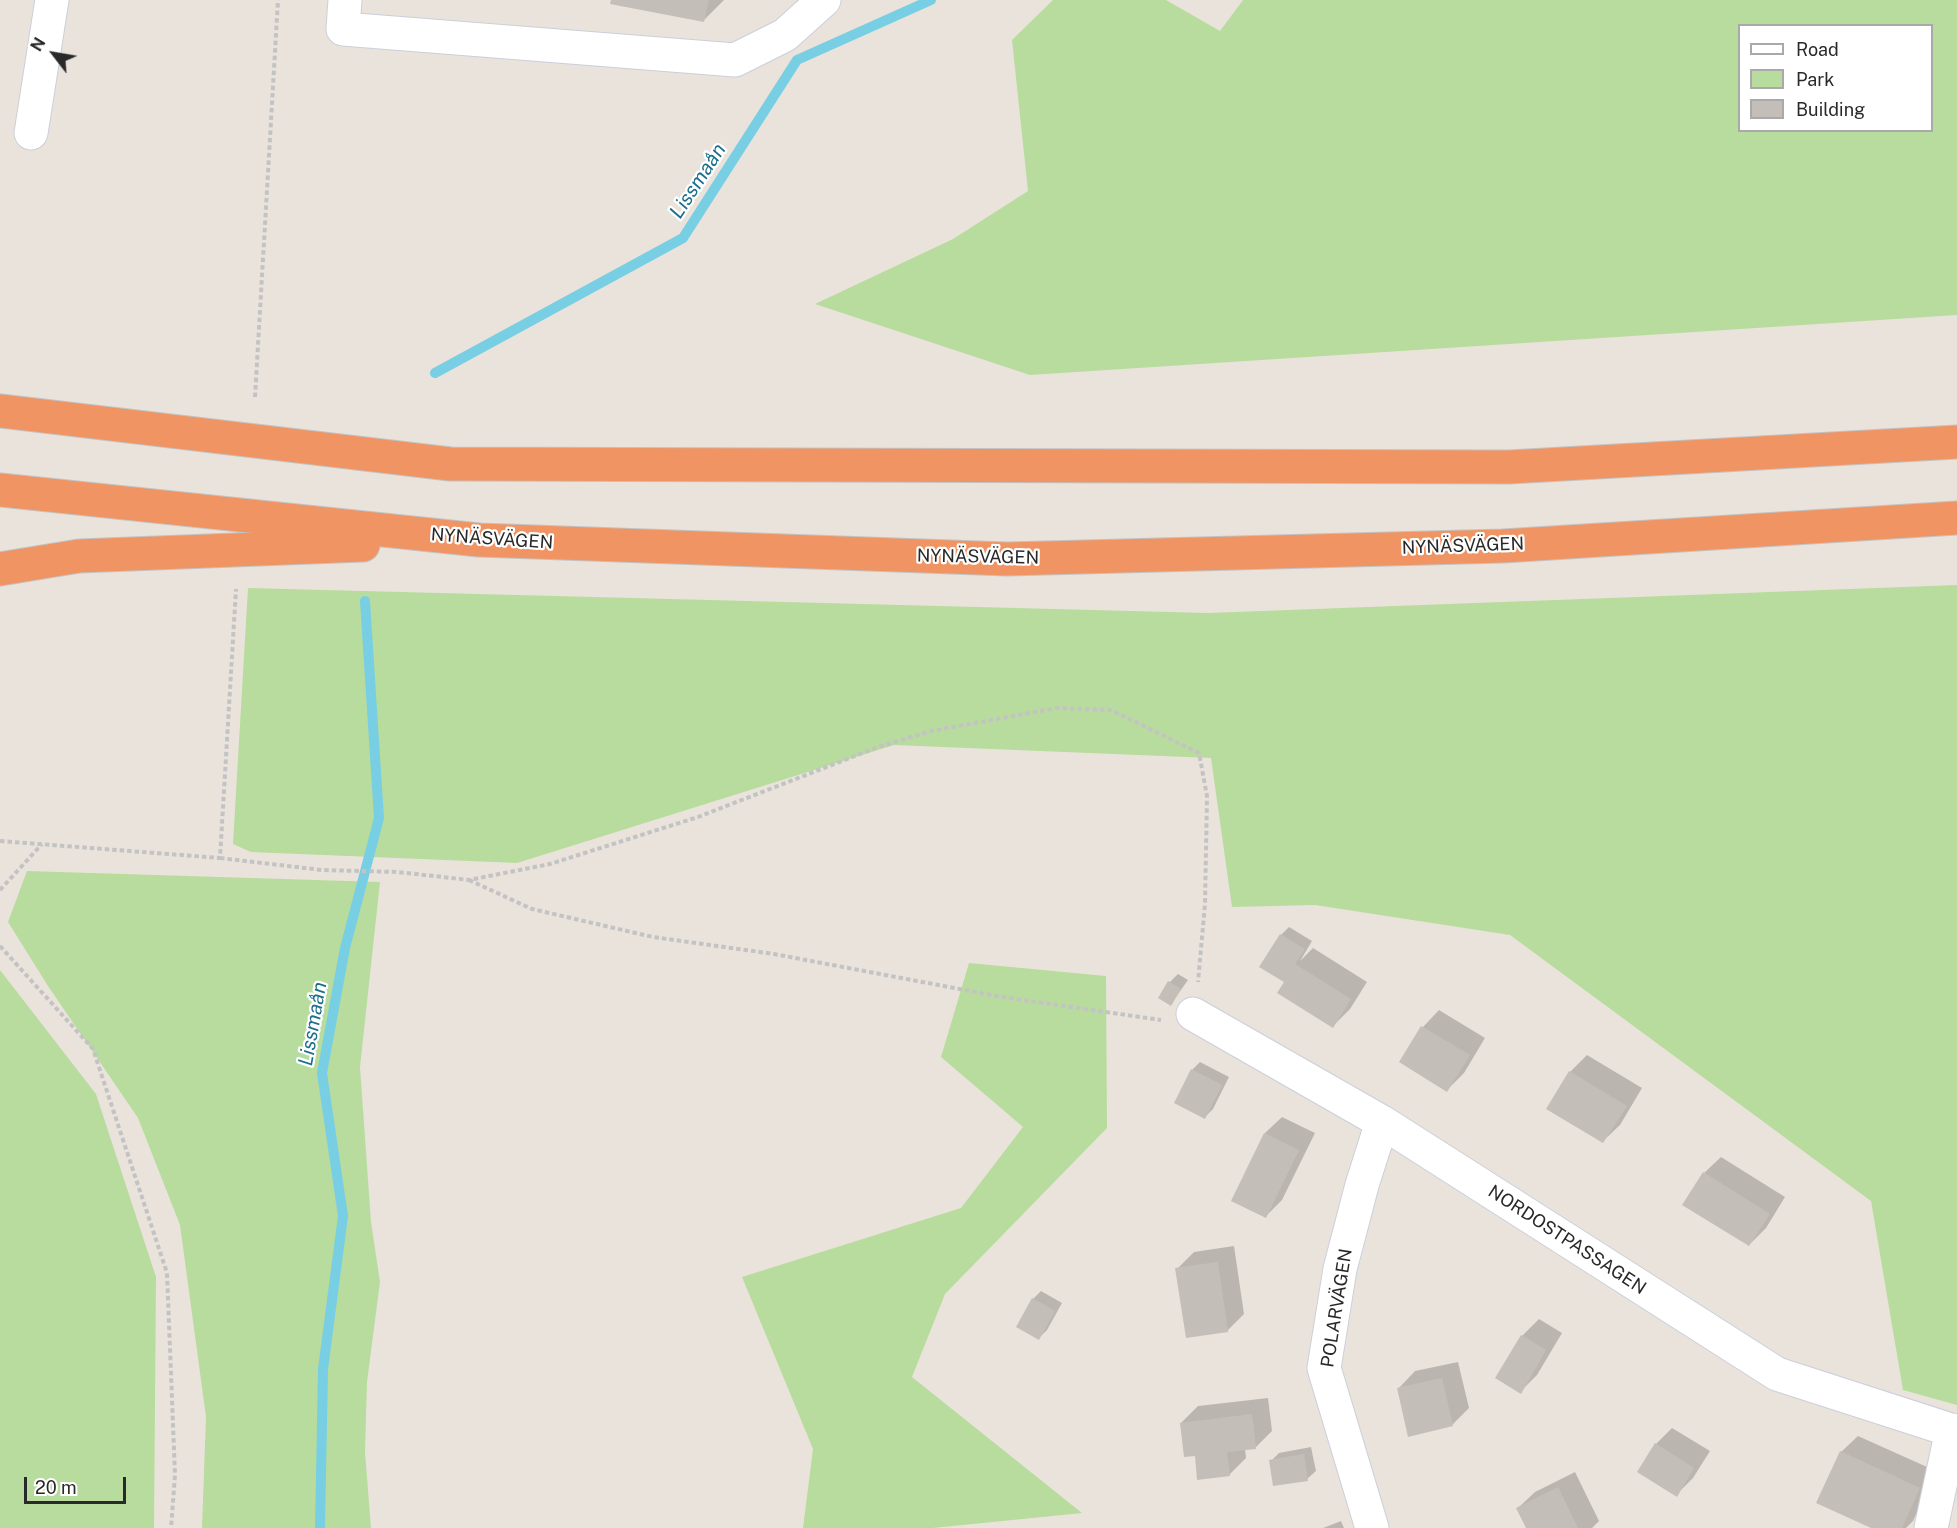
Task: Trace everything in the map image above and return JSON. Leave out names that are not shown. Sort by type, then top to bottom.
[{"type":"highway","points":[[0,411],[450,464],[1509,467],[1957,442]]},
{"type":"highway","name":"NYNÄSVÄGEN","points":[[0,490],[479,540],[1007,559],[1503,546],[1957,518]]},
{"type":"highway","points":[[0,569],[79,556],[479,540]]},
{"type":"street","points":[[31,132],[52,0]]},
{"type":"street","points":[[345,0],[343,29],[735,60],[785,35],[824,0]]},
{"type":"street","name":"NORDOSTPASSAGEN","points":[[1193,1014],[1382,1122],[1777,1374],[1955,1431]]},
{"type":"street","name":"POLARVÄGEN","points":[[1372,1528],[1324,1368],[1340,1269],[1362,1185],[1382,1122]]},
{"type":"street","points":[[1931,1528],[1955,1431]]},
{"type":"path","points":[[255,397],[279,0]]},
{"type":"path","points":[[220,858],[236,589]]},
{"type":"path","points":[[0,841],[220,858],[322,870],[398,872],[469,880],[550,864],[698,817],[878,747],[931,731],[1057,708],[1111,710],[1199,753],[1207,796],[1206,904],[1193,1014],[1160,1020],[1002,997],[774,954],[653,937],[532,909],[469,880]]},
{"type":"path","points":[[0,890],[42,844]]},
{"type":"path","points":[[0,946],[93,1049],[167,1274],[176,1475],[171,1528]]},
{"type":"green space","points":[[1053,0],[1166,0],[1220,31],[1243,0],[1957,0],[1957,315],[1030,375],[815,304],[953,239],[1028,191],[1012,40]]},
{"type":"green space","points":[[1957,585],[1957,1405],[1903,1390],[1871,1201],[1510,935],[1315,905],[1232,907],[1211,758],[894,745],[517,863],[251,852],[233,844],[248,588],[1208,613]]},
{"type":"green space","points":[[27,871],[380,882],[360,1067],[371,1222],[380,1282],[367,1382],[365,1452],[371,1528],[202,1528],[206,1417],[180,1225],[138,1118],[48,986],[8,922]]},
{"type":"green space","points":[[969,963],[1106,976],[1107,1128],[945,1294],[912,1377],[1082,1513],[933,1528],[803,1528],[813,1449],[742,1277],[961,1208],[1023,1127],[941,1057]]},
{"type":"green space","points":[[0,970],[96,1094],[156,1277],[154,1528],[0,1528]]},
{"type":"building","points":[[611,0],[709,0],[704,22],[610,4]]},
{"type":"building","points":[[1280,934],[1305,949],[1295,964],[1351,999],[1333,1028],[1277,993],[1284,982],[1259,967]]},
{"type":"building","points":[[1168,981],[1181,989],[1171,1006],[1158,998]]},
{"type":"building","points":[[1421,1026],[1470,1055],[1447,1092],[1399,1062]]},
{"type":"building","points":[[1191,1069],[1222,1085],[1205,1119],[1174,1103]]},
{"type":"building","points":[[1569,1071],[1627,1106],[1603,1143],[1546,1109]]},
{"type":"building","points":[[1264,1133],[1299,1150],[1266,1218],[1231,1201]]},
{"type":"building","points":[[1703,1172],[1770,1214],[1749,1246],[1682,1205]]},
{"type":"building","points":[[1218,1262],[1228,1332],[1186,1338],[1175,1268]]},
{"type":"building","points":[[1032,1298],[1055,1311],[1039,1340],[1016,1327]]},
{"type":"building","points":[[1521,1335],[1546,1350],[1521,1394],[1495,1378]]},
{"type":"building","points":[[1442,1378],[1453,1426],[1408,1437],[1397,1388]]},
{"type":"building","points":[[1252,1414],[1256,1449],[1227,1452],[1230,1476],[1197,1480],[1195,1456],[1184,1457],[1180,1423]]},
{"type":"building","points":[[1655,1443],[1694,1468],[1677,1497],[1637,1472]]},
{"type":"building","points":[[1840,1451],[1920,1488],[1902,1528],[1871,1528],[1816,1503]]},
{"type":"building","points":[[1304,1454],[1308,1481],[1273,1486],[1269,1460]]},
{"type":"building","points":[[1558,1487],[1578,1528],[1526,1528],[1516,1508]]},
{"type":"waterway","name":"Lissmaån","points":[[435,373],[683,238],[797,60],[931,0]]},
{"type":"waterway","name":"Lissmaån","points":[[320,1528],[323,1369],[343,1216],[322,1073],[345,948],[379,818],[365,601]]}]
